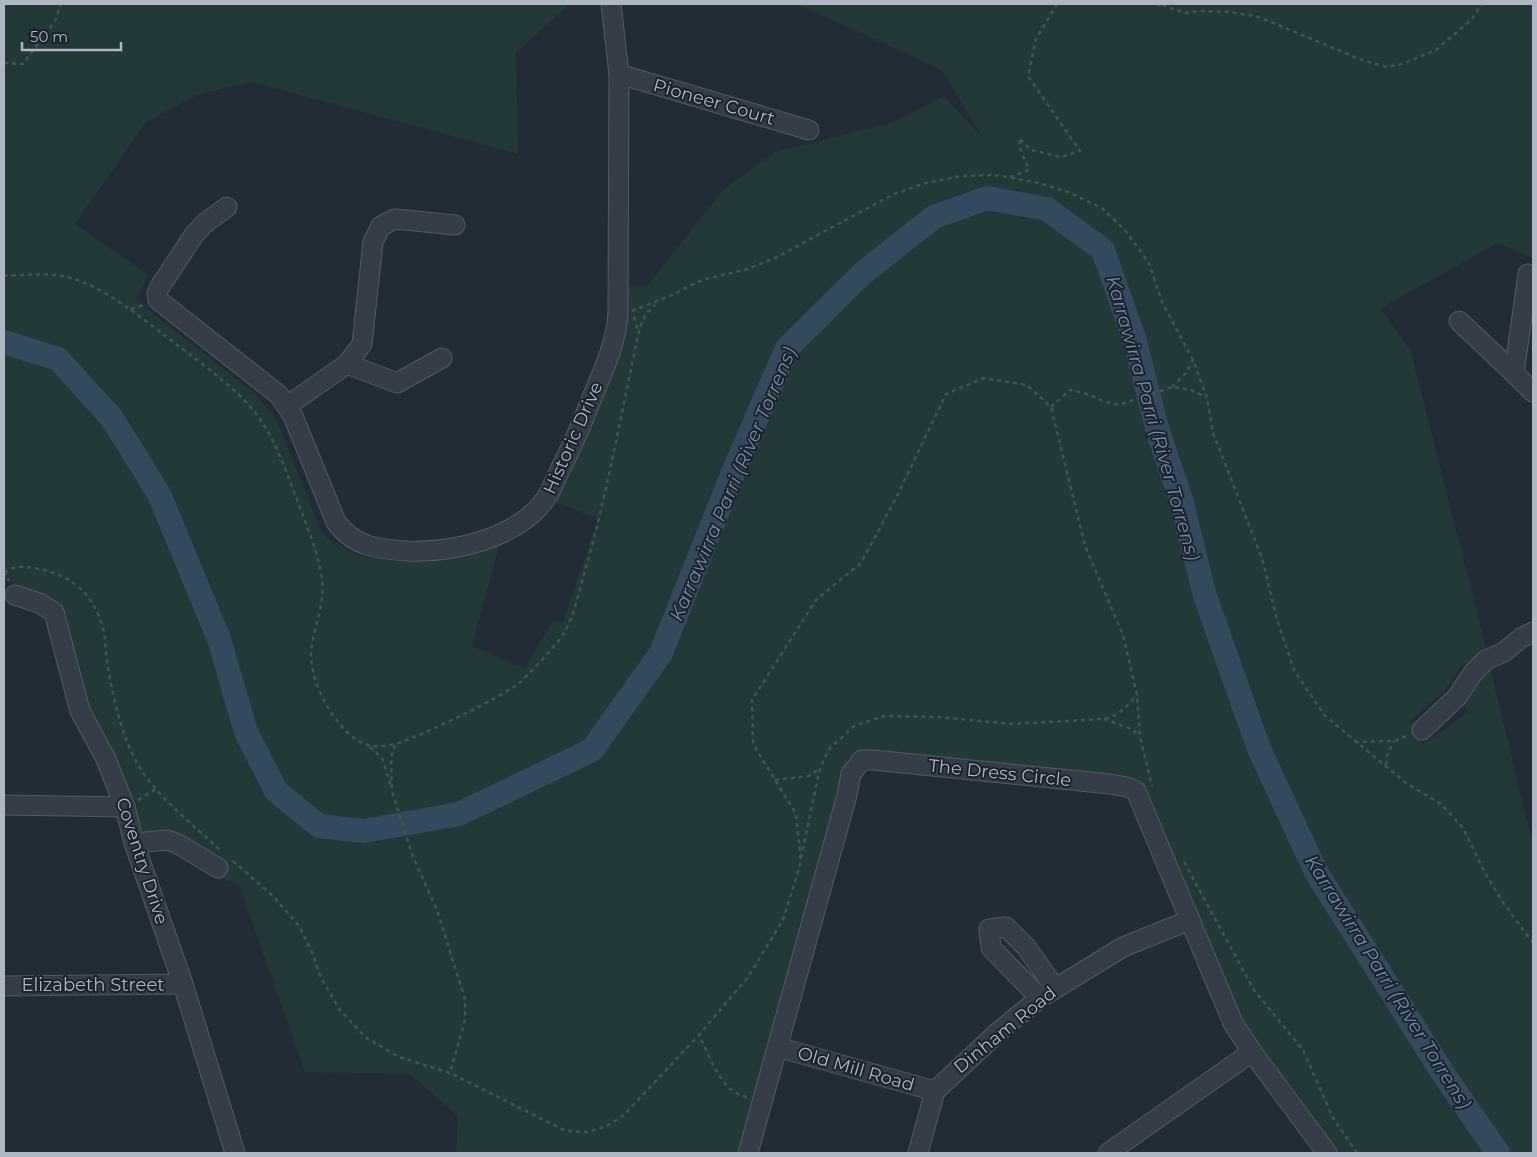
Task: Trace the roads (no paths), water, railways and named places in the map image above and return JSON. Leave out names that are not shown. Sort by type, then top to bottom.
[{"type":"street","name":"Historic Drive","points":[[227,208],[205,223],[194,235],[159,288],[158,300],[267,384],[287,406],[293,416],[336,522],[343,532],[355,541],[376,548],[426,552],[475,544],[518,525],[534,513],[546,500],[582,422],[625,311],[619,74],[611,4]]},
{"type":"street","name":"Pioneer Court","points":[[619,74],[809,130]]},
{"type":"street","points":[[287,406],[347,364],[362,344],[373,242],[381,226],[395,219],[455,225]]},
{"type":"street","points":[[1514,373],[1528,274]]},
{"type":"street","points":[[1459,321],[1533,392]]},
{"type":"street","points":[[347,364],[397,383],[442,358]]},
{"type":"street","name":"Coventry Drive","points":[[15,595],[39,602],[54,612],[80,711],[105,757],[126,807],[134,843],[183,984],[235,1153]]},
{"type":"street","points":[[1422,730],[1457,697],[1472,673],[1486,660],[1504,652],[1521,638],[1533,632]]},
{"type":"street","name":"The Dress Circle","points":[[748,1153],[847,795],[851,774],[862,760],[1110,784],[1127,787],[1136,791],[1233,1023],[1252,1052],[1327,1153]]},
{"type":"street","points":[[4,805],[126,807]]},
{"type":"street","points":[[134,843],[153,840],[173,842],[225,861]]},
{"type":"street","name":"Dinham Road","points":[[934,1091],[996,1033],[1048,993],[1123,947],[1190,920]]},
{"type":"street","name":"Elizabeth Street","points":[[4,986],[183,984]]},
{"type":"street","name":"Old Mill Road","points":[[777,1047],[934,1091]]},
{"type":"street","points":[[1108,1153],[1252,1052]]},
{"type":"street","points":[[918,1153],[934,1091]]},
{"type":"water","points":[[1485,1121],[1506,1153],[1485,1153],[1482,1147],[1483,1141],[1475,1125]]},
{"type":"waterway","name":"Karrawirra Parri (River Torrens)","points":[[4,342],[58,359],[111,417],[159,494],[219,639],[246,732],[276,791],[319,826],[364,831],[459,814],[592,750],[661,653],[734,470],[787,348],[863,273],[934,217],[987,198],[1047,209],[1103,250],[1134,338],[1159,435],[1181,499],[1205,596],[1259,749],[1316,872],[1444,1075],[1498,1153]]}]
